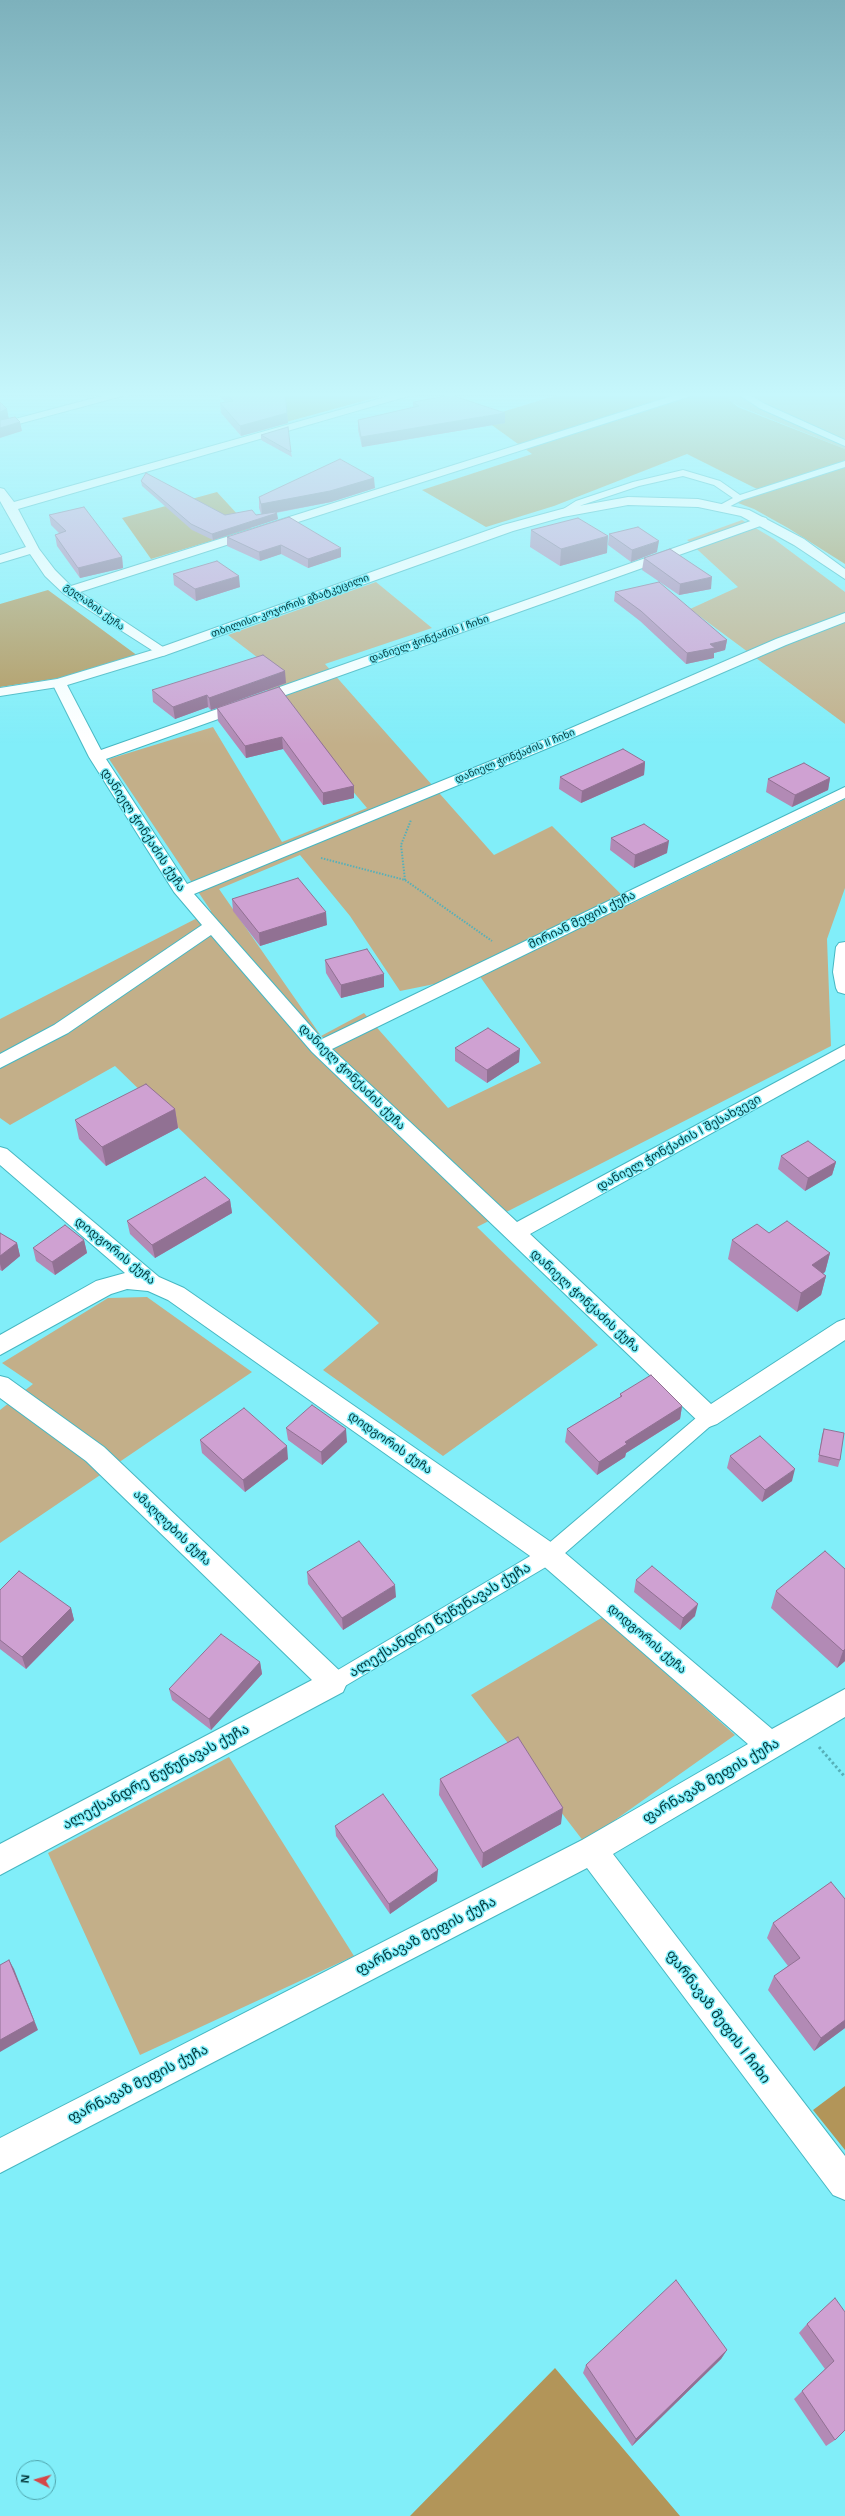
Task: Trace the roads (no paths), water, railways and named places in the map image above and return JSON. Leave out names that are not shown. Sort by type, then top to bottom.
[{"type":"street","name":"გელაზის ქუჩა","points":[[10,509],[33,549],[50,573],[69,591],[161,652]]},
{"type":"street","points":[[69,591],[327,509]]},
{"type":"street","name":"თბილისი-კოჯორის გზატკეცილი","points":[[0,692],[59,683],[161,652],[508,528],[562,513],[582,509]]},
{"type":"street","name":"თბილისი-კოჯორის გზატკეცილი","points":[[730,509],[762,521],[799,542],[845,575]]},
{"type":"street","name":"დანიელ ჭონქაძის I ჩიხი","points":[[97,757],[762,521]]},
{"type":"street","points":[[0,558],[33,549]]},
{"type":"street","name":"დანიელ ჭონქაძის II ჩიხი","points":[[183,892],[560,738],[781,642],[845,617]]},
{"type":"street","name":"დანიელ ჭონქაძის ქუჩა","points":[[59,683],[97,757],[183,892],[319,1048],[513,1234],[709,1417]]},
{"type":"street","name":"მირიან მეფის ქუჩა","points":[[319,1048],[845,792]]},
{"type":"street","points":[[0,1062],[61,1029],[213,926]]},
{"type":"street","points":[[845,948],[842,972],[845,988]]},
{"type":"street","name":"დანიელ ჭონქაძის I შესახვევი","points":[[513,1234],[845,1051]]},
{"type":"street","name":"დიდგორის ქუჩა","points":[[0,1154],[151,1283],[176,1294],[549,1555],[771,1746]]},
{"type":"street","points":[[0,1346],[104,1286],[127,1281],[151,1283]]},
{"type":"street","name":"ალექსანდრე წუწუნავას ქუჩა","points":[[709,1417],[845,1328]]},
{"type":"street","name":"ამაღლების ქუჩა","points":[[2,1390],[95,1454],[333,1683]]},
{"type":"street","name":"ალექსანდრე წუწუნავას ქუჩა","points":[[0,1860],[333,1683]]},
{"type":"street","name":"ფარნავაზ მეფის ქუჩა","points":[[0,2156],[592,1850],[845,1702]]},
{"type":"street","name":"ფარნავაზ მეფის I ჩიხი","points":[[592,1850],[845,2183]]},
{"type":"lane","points":[[562,513],[568,509]]},
{"type":"lane","name":"ალექსანდრე წუწუნავას ქუჩა","points":[[333,1683],[549,1555],[709,1417]]}]
